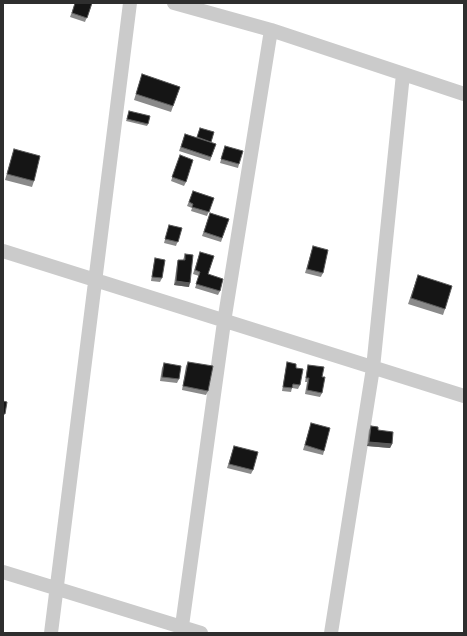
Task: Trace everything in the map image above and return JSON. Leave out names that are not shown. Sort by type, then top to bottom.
[{"type":"street","points":[[51,633],[130,3]]},
{"type":"street","points":[[174,3],[217,9],[270,30],[464,94]]},
{"type":"street","points":[[181,630],[224,322],[270,30]]},
{"type":"street","points":[[331,633],[373,368],[403,74]]},
{"type":"street","points":[[3,251],[224,322],[464,396]]},
{"type":"street","points":[[3,572],[57,588],[181,630],[201,633]]},
{"type":"building","points":[[75,3],[92,3],[87,18],[72,13]]},
{"type":"building","points":[[142,74],[180,87],[173,106],[136,94]]},
{"type":"building","points":[[129,111],[150,116],[148,124],[127,119]]},
{"type":"building","points":[[200,128],[214,132],[211,142],[197,137]]},
{"type":"building","points":[[185,134],[216,144],[211,157],[181,147]]},
{"type":"building","points":[[225,146],[243,151],[239,164],[221,159]]},
{"type":"building","points":[[14,149],[40,156],[34,181],[7,174]]},
{"type":"building","points":[[180,155],[193,160],[186,182],[172,177]]},
{"type":"building","points":[[193,191],[214,198],[209,212],[192,207],[193,204],[189,202]]},
{"type":"building","points":[[210,213],[229,219],[222,238],[204,232]]},
{"type":"building","points":[[169,225],[182,228],[178,242],[165,239]]},
{"type":"building","points":[[313,246],[328,250],[323,273],[307,269]]},
{"type":"building","points":[[200,252],[214,256],[208,274],[223,279],[220,291],[196,284],[200,272],[195,270]]},
{"type":"building","points":[[185,254],[193,255],[190,283],[176,281],[178,260],[185,260]]},
{"type":"building","points":[[155,258],[165,260],[162,278],[152,277]]},
{"type":"building","points":[[418,275],[452,286],[445,309],[411,298]]},
{"type":"building","points":[[188,362],[213,366],[208,391],[183,386]]},
{"type":"building","points":[[287,362],[296,364],[296,368],[303,369],[300,385],[293,384],[292,388],[283,387]]},
{"type":"building","points":[[164,363],[181,366],[179,379],[162,377]]},
{"type":"building","points":[[308,365],[324,367],[322,377],[325,377],[322,393],[307,390],[309,378],[306,378]]},
{"type":"building","points":[[3,401],[7,402],[5,414],[3,414]]},
{"type":"building","points":[[311,423],[330,428],[324,451],[305,445]]},
{"type":"building","points":[[371,426],[378,427],[378,430],[393,432],[392,444],[369,442]]},
{"type":"building","points":[[234,446],[258,452],[253,470],[229,464]]}]
